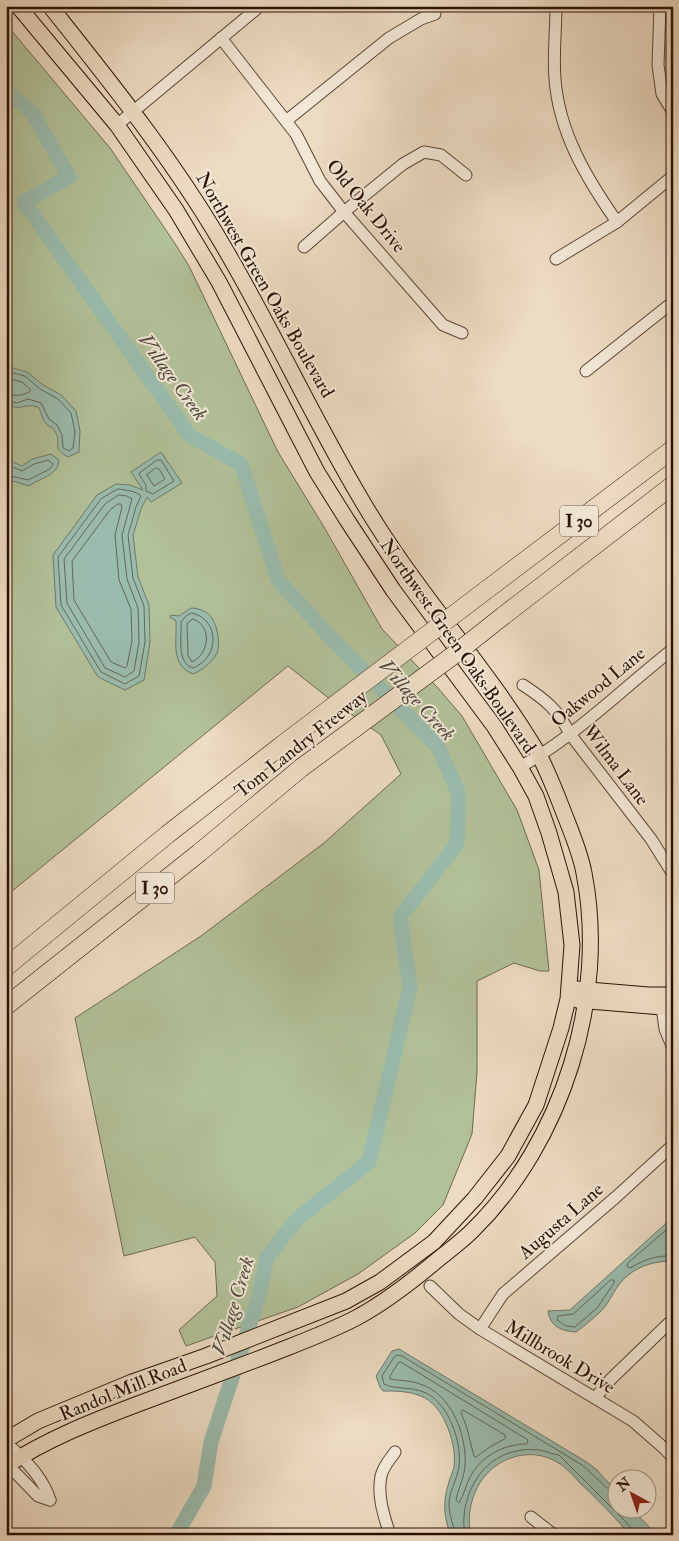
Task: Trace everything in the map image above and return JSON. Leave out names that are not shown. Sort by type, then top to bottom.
[{"type":"highway","name":"Tom Landry Freeway","points":[[6,967],[168,834],[282,745],[673,449]]},
{"type":"highway","name":"Tom Landry Freeway","points":[[6,1006],[199,853],[301,768],[454,654],[673,485]]},
{"type":"main road","name":"Northwest Green Oaks Boulevard","points":[[18,6],[117,125],[176,210],[220,282],[318,472],[346,520],[393,590],[494,726],[520,767],[536,796],[549,833],[566,892],[572,945],[568,994],[561,1028],[536,1105],[508,1156],[476,1198],[434,1242],[380,1282],[346,1302],[206,1356],[132,1382],[38,1421]]},
{"type":"main road","name":"Northwest Green Oaks Boulevard","points":[[50,6],[134,111],[184,182],[257,305],[367,510],[540,756],[577,847],[584,870],[589,910],[590,966],[586,995],[576,1049],[559,1098],[540,1141],[498,1203],[470,1233],[408,1284],[359,1317],[309,1340],[288,1347]]},
{"type":"main road","points":[[568,994],[673,995]]},
{"type":"main road","points":[[586,995],[668,1007]]},
{"type":"main road","name":"Randol Mill Road","points":[[7,1465],[21,1456],[91,1422],[288,1347]]},
{"type":"main road","points":[[6,1426],[18,1426],[38,1421]]},
{"type":"main road","points":[[6,1441],[38,1421]]},
{"type":"street","points":[[117,125],[260,6]]},
{"type":"street","points":[[556,6],[554,78],[562,120],[576,156],[617,222]]},
{"type":"street","points":[[660,6],[658,66],[662,94],[673,112]]},
{"type":"street","points":[[286,121],[390,38],[421,19],[435,14]]},
{"type":"street","name":"Old Oak Drive","points":[[222,38],[296,134],[320,181],[344,212],[443,325],[462,333]]},
{"type":"street","points":[[304,247],[403,164],[424,152],[441,155],[466,175]]},
{"type":"street","points":[[556,259],[617,222],[673,176]]},
{"type":"street","points":[[586,370],[673,302]]},
{"type":"street","name":"Oakwood Lane","points":[[520,767],[540,756],[570,734],[673,649]]},
{"type":"street","name":"Wilma Lane","points":[[523,685],[554,708],[570,734],[651,839],[673,874]]},
{"type":"street","points":[[668,1007],[665,1029],[673,1048]]},
{"type":"street","name":"Augusta Lane","points":[[480,1329],[503,1294],[616,1197],[673,1145]]},
{"type":"street","name":"Millbrook Drive","points":[[430,1286],[459,1314],[480,1329],[633,1421],[673,1458]]},
{"type":"street","points":[[595,1398],[611,1379],[669,1323]]},
{"type":"street","points":[[6,1441],[21,1456],[46,1488],[50,1500],[38,1496],[7,1465]]},
{"type":"street","points":[[390,1535],[380,1497],[381,1476],[394,1452]]},
{"type":"street","points":[[531,1517],[554,1535]]},
{"type":"shaded area","points":[[6,24],[110,148],[174,242],[189,266],[278,452],[324,527],[382,629],[462,716],[517,810],[539,870],[549,971],[540,971],[514,963],[477,981],[477,1072],[472,1134],[443,1205],[415,1233],[358,1274],[298,1307],[186,1346],[179,1330],[217,1296],[215,1262],[195,1237],[124,1256],[75,1018],[201,936],[324,843],[401,774],[381,735],[331,700],[288,666],[6,896]]},
{"type":"water","points":[[6,366],[27,372],[43,385],[61,395],[76,411],[80,431],[79,452],[68,457],[59,450],[57,435],[44,421],[38,407],[11,407],[6,405]]},
{"type":"water","points":[[161,452],[182,483],[151,502],[147,497],[133,535],[138,577],[149,605],[150,642],[144,680],[125,690],[98,677],[56,607],[53,555],[97,495],[116,484],[130,485],[143,490],[131,472]]},
{"type":"water","points":[[51,454],[59,460],[55,470],[29,486],[6,479],[6,459],[22,466],[32,459]]},
{"type":"water","points":[[191,608],[210,615],[217,631],[219,643],[217,653],[212,660],[193,674],[181,665],[178,659],[176,652],[176,621],[170,617],[171,615],[179,616]]},
{"type":"water","points":[[673,1217],[673,1261],[649,1264],[629,1274],[618,1286],[603,1309],[576,1332],[566,1331],[551,1321],[548,1311],[570,1310]]},
{"type":"water","points":[[399,1349],[596,1469],[606,1480],[606,1509],[557,1462],[544,1456],[516,1456],[498,1464],[484,1477],[476,1490],[471,1504],[469,1520],[471,1535],[451,1535],[446,1522],[445,1502],[454,1467],[454,1448],[448,1428],[438,1410],[425,1398],[404,1392],[383,1391],[380,1387],[376,1376],[392,1351]]},
{"type":"water","points":[[614,1518],[641,1518],[657,1535],[630,1535]]},
{"type":"waterway","name":"Village Creek","points":[[6,91],[32,112],[69,177],[24,202],[190,436],[241,464],[278,580],[331,638],[438,747],[458,792],[457,844],[400,917],[410,987],[369,1162],[297,1219],[267,1257],[259,1296],[211,1442],[204,1486],[176,1535]]}]
